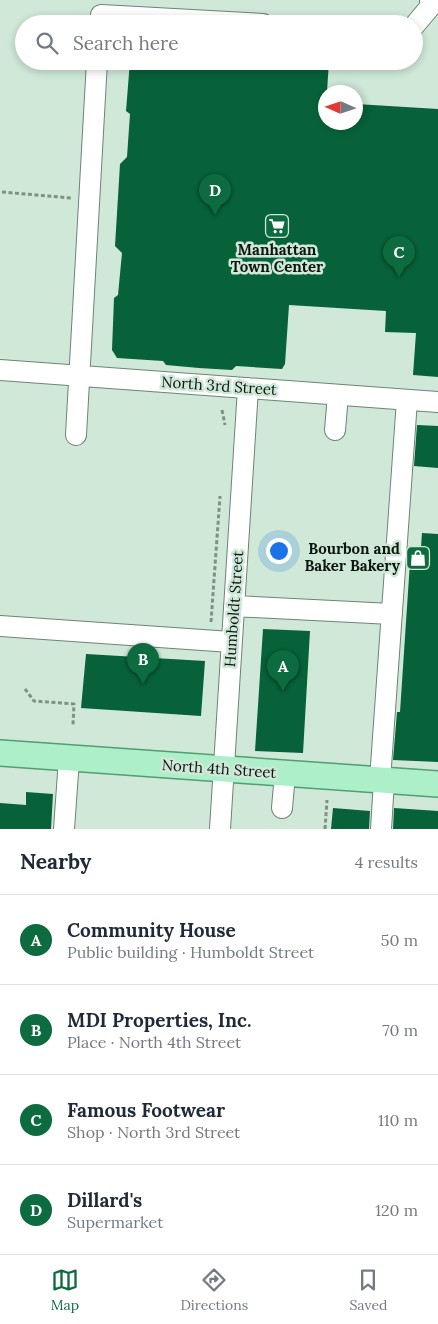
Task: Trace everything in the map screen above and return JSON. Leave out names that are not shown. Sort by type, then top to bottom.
[{"type":"main road","name":"North 4th Street","points":[[0,753],[438,784]]},
{"type":"street","points":[[423,15],[430,7],[430,0]]},
{"type":"street","points":[[102,13],[131,15]]},
{"type":"street","points":[[76,435],[97,70]]},
{"type":"street","name":"North 3rd Street","points":[[0,370],[438,402]]},
{"type":"street","name":"Humboldt Street","points":[[220,829],[248,388]]},
{"type":"street","points":[[335,430],[338,395]]},
{"type":"street","points":[[381,829],[392,614],[408,400]]},
{"type":"street","points":[[234,606],[392,614]]},
{"type":"street","points":[[0,626],[232,642]]},
{"type":"street","points":[[64,829],[69,759]]},
{"type":"street","points":[[282,808],[285,774]]},
{"type":"path","points":[[2,192],[90,199]]},
{"type":"path","points":[[222,410],[225,431]]},
{"type":"path","points":[[210,640],[221,488]]},
{"type":"path","points":[[25,689],[34,701],[74,704],[73,725]]},
{"type":"path","points":[[325,829],[327,800]]},
{"type":"building","name":"Manhattan Town Center","points":[[129,70],[328,70],[327,85],[318,85],[318,130],[363,130],[363,104],[438,109],[438,377],[413,375],[416,333],[385,332],[386,311],[289,305],[285,364],[282,369],[236,366],[232,370],[199,368],[166,365],[163,361],[117,358],[112,350],[114,298],[118,295],[122,253],[115,246],[120,164],[127,157],[130,114],[126,111]]},
{"type":"building","points":[[417,425],[438,426],[438,468],[414,466]]},
{"type":"building","points":[[422,533],[438,534],[438,762],[393,760],[397,712],[400,712],[411,547],[421,547]]},
{"type":"building","points":[[263,629],[310,631],[303,753],[255,751]]},
{"type":"building","points":[[86,654],[205,661],[201,716],[81,708]]},
{"type":"building","points":[[26,792],[53,794],[51,829],[0,829],[0,803],[26,805]]},
{"type":"building","points":[[333,808],[370,811],[369,829],[331,829]]},
{"type":"building","points":[[394,808],[438,811],[438,829],[393,829]]},
{"type":"place","name":"Dillard's","points":[[215,215]]},
{"type":"place","name":"Manhattan Town Center","points":[[277,226]]},
{"type":"place","name":"Famous Footwear","points":[[399,277]]},
{"type":"place","name":"Bourbon and Baker Bakery","points":[[418,558]]},
{"type":"place","name":"MDI Properties, Inc.","points":[[143,684]]},
{"type":"place","name":"Community House","points":[[283,691]]}]
